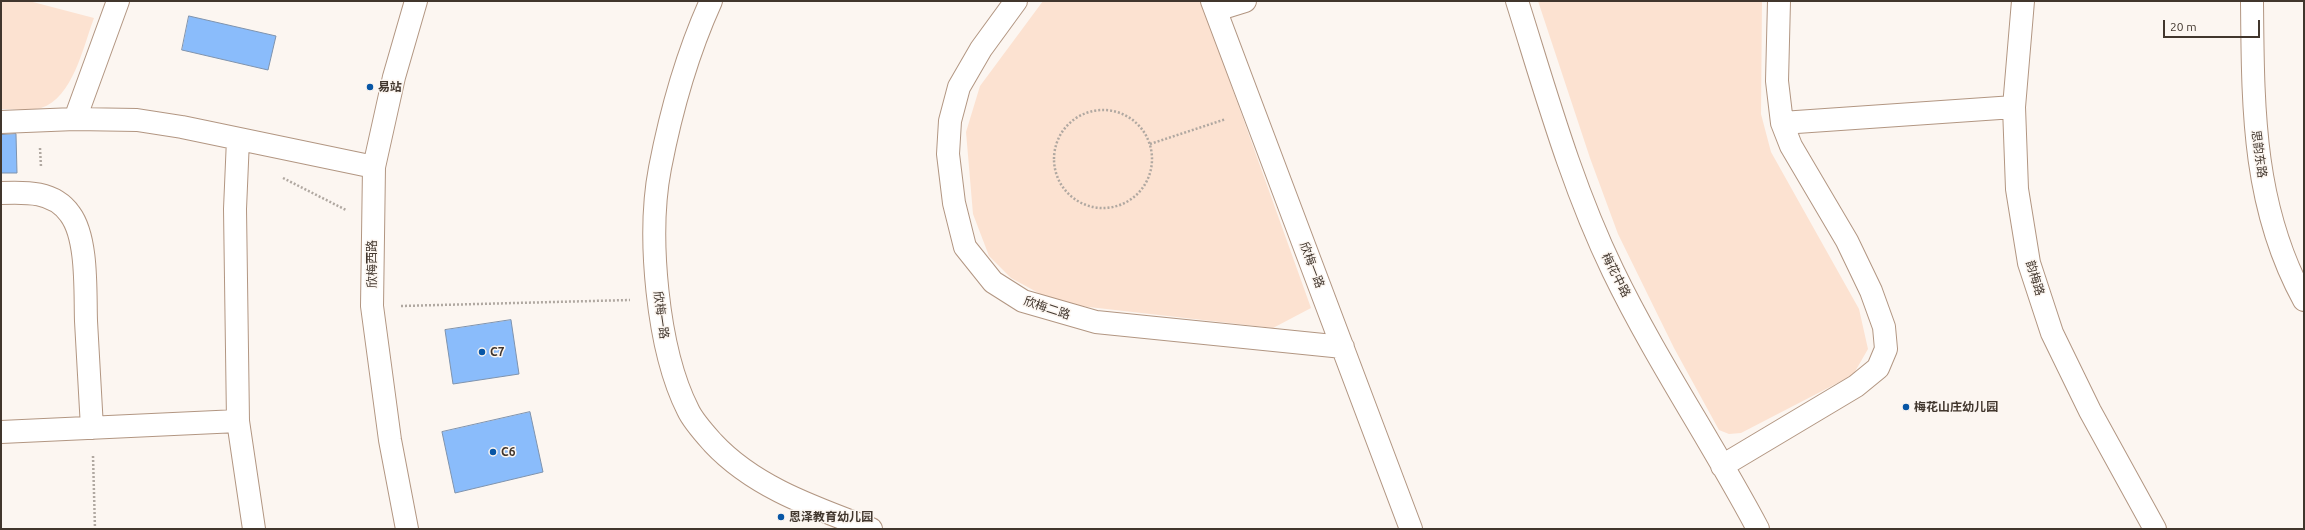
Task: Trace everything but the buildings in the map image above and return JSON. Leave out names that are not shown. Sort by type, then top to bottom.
[{"type":"street","points":[[75,119],[118,1]]},
{"type":"street","name":"欣梅西路","points":[[407,529],[390,440],[372,306],[373,216],[374,167],[394,77],[416,1]]},
{"type":"street","name":"欣梅一路","points":[[711,1],[678,89],[659,170],[656,220],[658,299],[666,350],[688,410],[713,443],[749,474],[808,505],[872,529]]},
{"type":"street","name":"欣梅二路","points":[[1016,1],[981,49],[959,87],[950,121],[948,154],[954,203],[965,247],[993,282],[1023,301],[1096,322],[1343,347]]},
{"type":"street","points":[[1214,6],[1245,1]]},
{"type":"street","name":"梅花中路","points":[[1517,1],[1576,188],[1613,271],[1758,529]]},
{"type":"street","points":[[1722,466],[1856,386],[1878,368],[1886,349],[1884,327],[1871,291],[1847,241],[1791,146],[1782,123],[1777,81],[1779,1]]},
{"type":"street","name":"韵梅路","points":[[2023,1],[2014,107],[2018,197],[2029,263],[2052,333],[2090,411],[2155,529]]},
{"type":"street","name":"思韵东路","points":[[2252,1],[2256,140],[2269,213],[2293,280],[2304,300]]},
{"type":"street","name":"欣梅一路","points":[[1214,6],[1411,529]]},
{"type":"street","points":[[1782,123],[2014,107]]},
{"type":"street","points":[[1,122],[38,122],[75,119],[137,120],[374,167]]},
{"type":"street","points":[[238,139],[235,209],[238,420],[254,529]]},
{"type":"street","points":[[1,193],[43,194],[57,202],[70,214],[79,234],[83,266],[92,428]]},
{"type":"street","points":[[1,432],[238,420]]},
{"type":"path","points":[[1099,110],[1115,111],[1131,118],[1142,129],[1150,144],[1153,160],[1150,176],[1142,190],[1130,201],[1114,207],[1098,209],[1083,204],[1069,196],[1059,183],[1054,167],[1056,146],[1060,135],[1069,122],[1083,114],[1099,110]]},
{"type":"path","points":[[1150,144],[1254,110]]},
{"type":"path","points":[[38,122],[43,194]]},
{"type":"path","points":[[278,176],[338,208],[357,214],[373,216]]},
{"type":"path","points":[[372,306],[658,299]]},
{"type":"path","points":[[92,428],[95,529]]},
{"type":"shaded area","points":[[1,1],[29,1],[94,18],[81,57],[69,83],[61,94],[52,102],[41,108],[26,110],[1,109]]},
{"type":"shaded area","points":[[1043,1],[1201,1],[1311,308],[1273,328],[1080,306],[1046,297],[1011,278],[989,256],[973,214],[966,132],[980,86]]},
{"type":"shaded area","points":[[1538,1],[1762,1],[1761,114],[1771,152],[1859,309],[1868,349],[1853,375],[1741,433],[1729,434],[1719,430],[1674,348],[1618,234],[1590,158]]},
{"type":"place","name":"易站","points":[[370,87]]},
{"type":"place","name":"C7","points":[[482,352]]},
{"type":"place","name":"梅花山庄幼儿园","points":[[1906,407]]},
{"type":"place","name":"C6","points":[[493,452]]},
{"type":"place","name":"恩泽教育幼儿园","points":[[781,517]]}]
